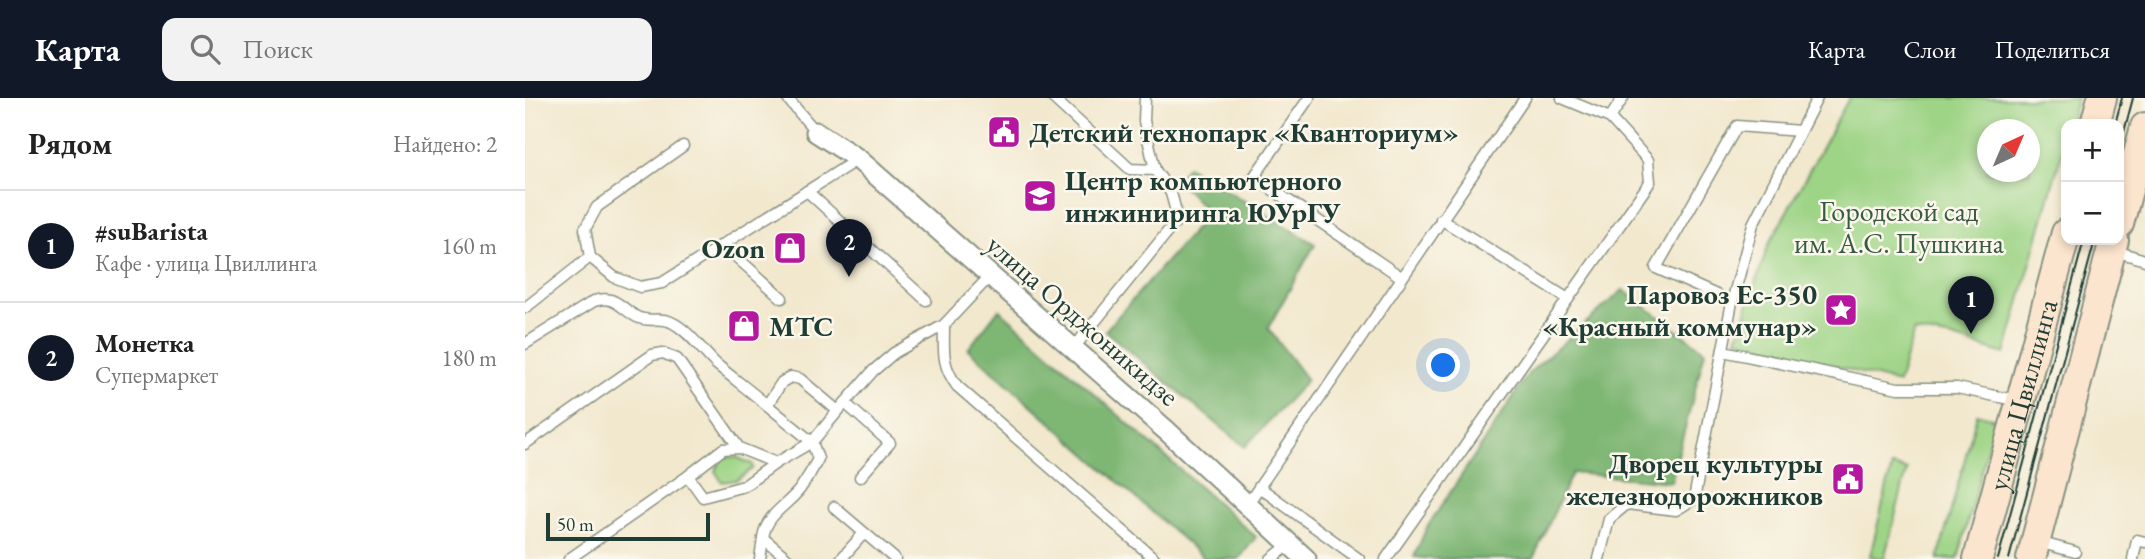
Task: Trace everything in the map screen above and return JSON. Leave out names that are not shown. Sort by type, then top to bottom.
[{"type":"main road","points":[[2096,119],[2102,98]]},
{"type":"main road","name":"улица Цвиллинга","points":[[2124,205],[2145,127]]},
{"type":"main road","name":"улица Цвиллинга","points":[[1978,559],[2063,245]]},
{"type":"main road","name":"улица Цвиллинга","points":[[2034,550],[2113,245]]},
{"type":"street","name":"улица Орджоникидзе","points":[[816,131],[858,159],[1167,431],[1306,559]]},
{"type":"lane","points":[[786,98],[816,131]]},
{"type":"lane","points":[[1053,98],[1131,169],[1155,170]]},
{"type":"lane","points":[[1072,350],[1178,219],[1171,193],[1155,170],[1144,121],[1145,98]]},
{"type":"lane","points":[[1309,98],[1254,177],[1401,277]]},
{"type":"lane","points":[[1246,506],[1525,98]]},
{"type":"lane","points":[[1386,559],[1650,182],[1648,160],[1610,118],[1562,98]]},
{"type":"lane","points":[[1610,118],[1623,98]]},
{"type":"lane","points":[[1599,559],[1609,519],[1627,504],[1675,510],[1694,499],[1732,302],[1753,223],[1817,98]]},
{"type":"lane","points":[[1732,302],[1656,268],[1737,125],[1800,131]]},
{"type":"lane","points":[[683,146],[597,206],[585,229],[590,257],[614,276],[640,287],[662,283],[858,159]]},
{"type":"lane","points":[[807,191],[926,300]]},
{"type":"lane","points":[[1441,219],[1568,299]]},
{"type":"lane","points":[[723,245],[782,298]]},
{"type":"lane","points":[[2124,245],[2145,260]]},
{"type":"lane","points":[[525,308],[590,257]]},
{"type":"lane","points":[[688,476],[703,498],[744,486],[812,442],[873,370],[894,353],[944,326],[990,276]]},
{"type":"lane","points":[[525,344],[594,301],[604,298],[613,300],[647,321],[662,319],[674,323],[715,363],[812,442],[818,459],[799,490],[769,519],[760,559]]},
{"type":"lane","points":[[944,326],[947,372],[957,386],[1155,559]]},
{"type":"lane","points":[[1723,351],[1898,388],[1957,388],[2021,402]]},
{"type":"lane","points":[[525,444],[652,355],[663,353],[677,359],[739,448]]},
{"type":"lane","points":[[767,405],[782,382],[791,377],[800,379],[890,443],[860,477]]},
{"type":"lane","points":[[569,559],[723,449],[739,448],[776,463]]},
{"type":"lane","points":[[1259,487],[1359,559]]},
{"type":"lane","points":[[834,507],[895,559]]},
{"type":"lane","points":[[841,559],[864,533]]},
{"type":"lane","points":[[763,538],[788,559]]},
{"type":"lane","points":[[2133,559],[2137,540],[2145,542]]},
{"type":"lane","points":[[1271,559],[1289,544]]},
{"type":"lane","points":[[2034,550],[2075,552]]},
{"type":"green space","name":"Городской сад им. А.С. Пушкина","points":[[1849,98],[2077,98],[2071,119],[2061,119],[2061,155],[2005,354],[1953,338],[1914,331],[1898,383],[1737,339],[1768,246]]},
{"type":"green space","points":[[1187,166],[1315,244],[1268,328],[1307,380],[1245,447],[1105,331],[1209,213],[1177,180]]},
{"type":"green space","points":[[1623,290],[1705,351],[1671,482],[1572,473],[1533,559],[1414,557],[1426,529],[1529,373]]},
{"type":"green space","points":[[999,309],[1256,537],[1239,559],[1205,559],[968,349]]},
{"type":"green space","points":[[1977,414],[1995,419],[1958,559],[1938,559]]},
{"type":"green space","points":[[722,457],[736,457],[752,464],[753,468],[737,480],[722,482],[715,471]]},
{"type":"green space","points":[[1892,466],[1907,470],[1884,559],[1870,556]]},
{"type":"tram line","points":[[2116,119],[2122,98]]},
{"type":"tram line","points":[[2124,132],[2133,98]]},
{"type":"tram line","points":[[1998,559],[2083,245]]},
{"type":"tram line","points":[[2009,559],[2094,245]]},
{"type":"place","name":"Детский технопарк «Кванториум»","points":[[1004,132]]},
{"type":"place","name":"Центр компьютерного инжиниринга ЮУрГУ","points":[[1040,196]]},
{"type":"place","name":"Ozon","points":[[790,248]]},
{"type":"place","name":"Монетка","points":[[849,277]]},
{"type":"place","name":"Паровоз Ес-350 «Красный коммунар»","points":[[1841,310]]},
{"type":"place","name":"МТС","points":[[744,326]]},
{"type":"place","name":"#suBarista","points":[[1971,334]]},
{"type":"place","name":"Дворец культуры железнодорожников","points":[[1848,479]]}]
